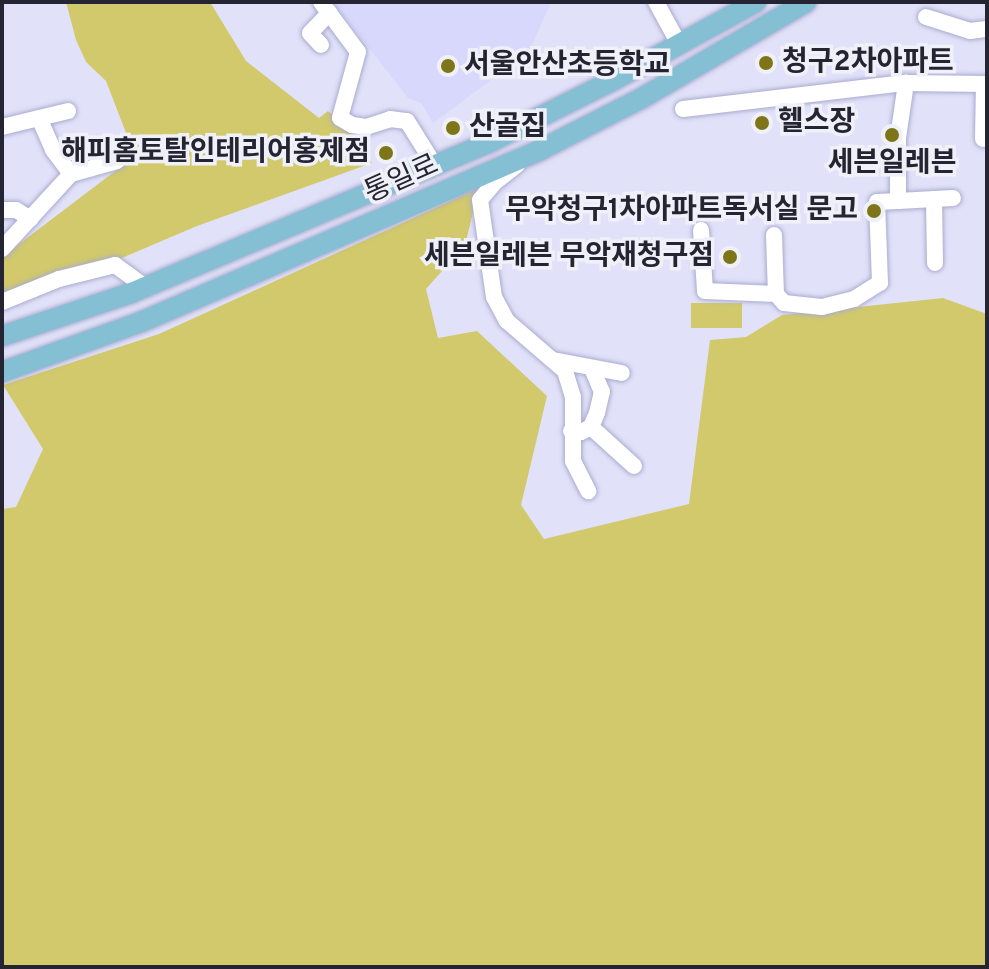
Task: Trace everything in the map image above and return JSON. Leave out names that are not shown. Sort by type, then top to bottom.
[{"type":"main road","name":"통일로","points":[[2,336],[145,287],[511,132],[756,2]]},
{"type":"main road","name":"통일로","points":[[2,372],[141,322],[542,149],[622,108],[806,2]]},
{"type":"street","points":[[656,2],[679,44]]},
{"type":"street","points":[[321,45],[310,33],[325,7],[358,52],[340,118],[352,125],[366,127],[390,119],[407,121],[434,164]]},
{"type":"street","points":[[926,17],[970,31],[987,29]]},
{"type":"street","points":[[898,201],[898,138],[906,83]]},
{"type":"street","points":[[683,109],[906,83],[986,84],[983,139]]},
{"type":"street","points":[[588,491],[573,461],[573,397],[565,371],[507,321],[494,297],[480,200],[495,182],[521,162],[624,116],[622,108]]},
{"type":"street","points":[[2,127],[68,111]]},
{"type":"street","points":[[39,118],[53,150],[71,174]]},
{"type":"street","points":[[2,249],[71,174],[117,161]]},
{"type":"street","points":[[774,235],[776,294],[784,303],[822,307],[854,299],[880,283],[877,202],[953,198]]},
{"type":"street","points":[[934,199],[935,263]]},
{"type":"street","points":[[2,210],[16,210],[31,219]]},
{"type":"street","points":[[701,230],[705,291],[776,294]]},
{"type":"street","points":[[2,302],[59,279],[115,265],[145,287]]},
{"type":"street","points":[[553,360],[622,373]]},
{"type":"street","points":[[571,431],[581,432],[591,427],[602,392],[592,368]]},
{"type":"street","points":[[591,427],[634,466]]},
{"type":"shaded area","points":[[66,2],[210,2],[246,61],[319,118],[328,111],[349,129],[372,163],[197,226],[2,309],[2,257],[135,156],[106,81],[86,62],[76,40]]},
{"type":"shaded area","name":"서울안산초등학교","points":[[333,2],[551,2],[529,52],[433,123],[421,103],[408,98]]},
{"type":"shaded area","points":[[479,188],[465,245],[426,289],[438,338],[477,331],[547,396],[521,505],[544,539],[689,504],[710,340],[746,337],[782,315],[943,298],[987,314],[987,967],[2,967],[2,509],[16,507],[43,449],[3,385],[159,334]]},
{"type":"shaded area","points":[[691,303],[742,303],[742,328],[691,328]]},
{"type":"place","name":"청구2차아파트","points":[[766,63]]},
{"type":"place","name":"서울안산초등학교","points":[[448,66]]},
{"type":"place","name":"헬스장","points":[[762,123]]},
{"type":"place","name":"산골집","points":[[453,128]]},
{"type":"place","name":"세븐일레븐","points":[[892,135]]},
{"type":"place","name":"해피홈토탈인테리어홍제점","points":[[386,153]]},
{"type":"place","name":"무악청구1차아파트독서실 문고","points":[[874,211]]},
{"type":"place","name":"세븐일레븐 무악재청구점","points":[[730,257]]}]
